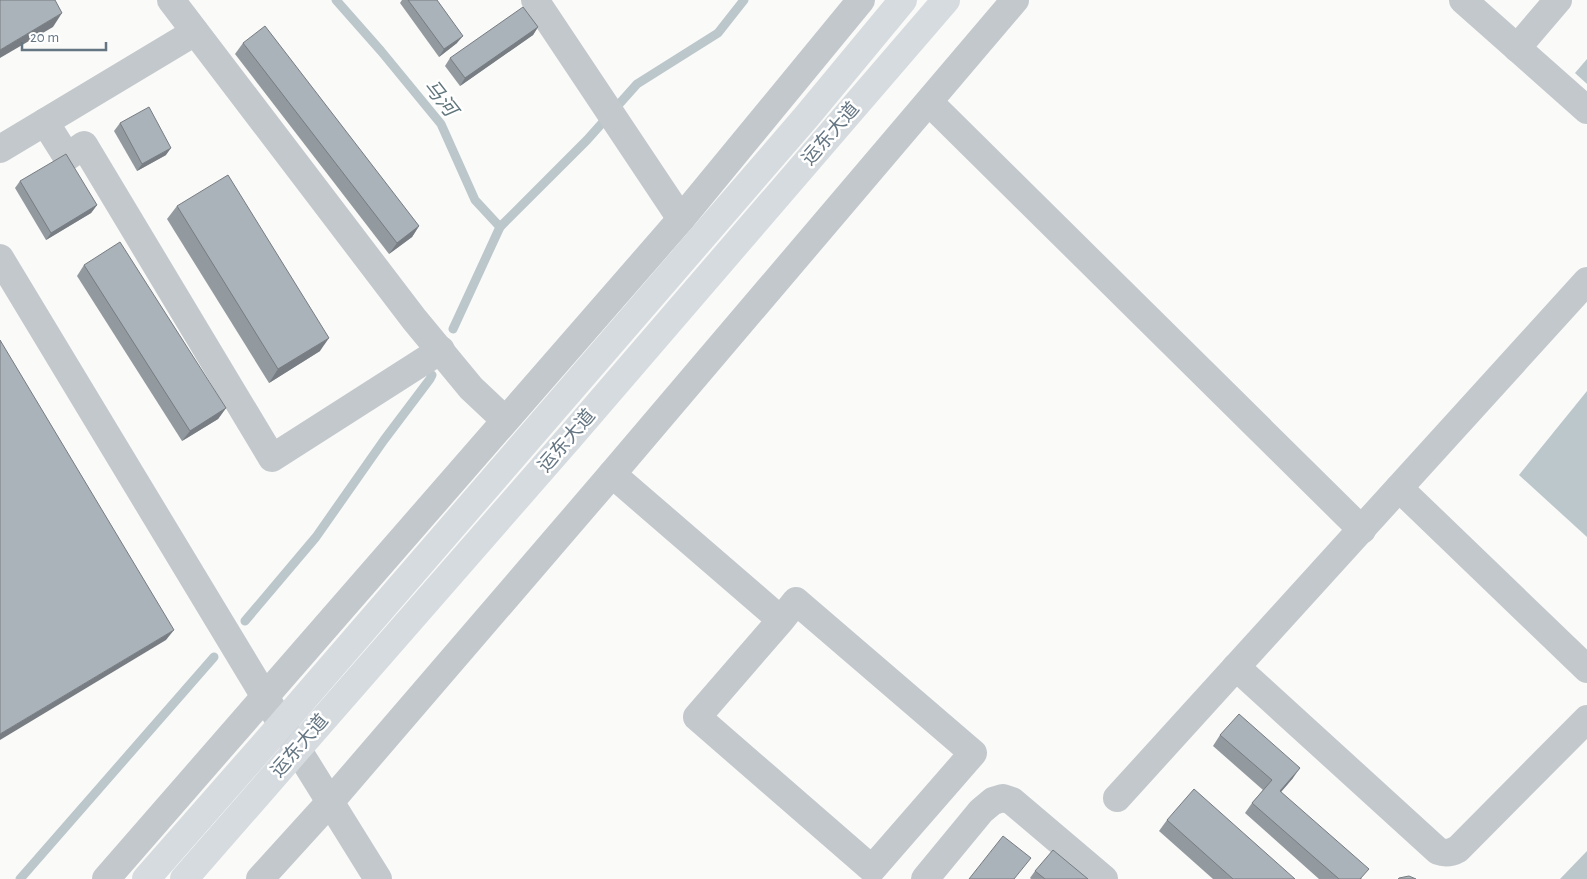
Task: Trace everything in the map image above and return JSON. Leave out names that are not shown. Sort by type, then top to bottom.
[{"type":"main road","name":"运东大道","points":[[146,879],[807,116],[903,0]]},
{"type":"main road","name":"运东大道","points":[[184,879],[570,437],[946,0]]},
{"type":"lane","points":[[171,0],[414,319],[471,388],[505,420]]},
{"type":"lane","points":[[535,0],[682,219]]},
{"type":"lane","points":[[106,879],[682,219],[861,0]]},
{"type":"lane","points":[[260,879],[330,802],[612,474],[1015,0]]},
{"type":"lane","points":[[1463,0],[1587,110]]},
{"type":"lane","points":[[1517,48],[1558,0]]},
{"type":"lane","points":[[0,149],[195,32]]},
{"type":"lane","points":[[929,102],[1362,530]]},
{"type":"lane","points":[[45,122],[67,157],[84,145],[272,458],[441,350]]},
{"type":"lane","points":[[0,258],[264,696],[378,879]]},
{"type":"lane","points":[[1117,798],[1587,281]]},
{"type":"lane","points":[[612,474],[781,620]]},
{"type":"lane","points":[[1399,488],[1587,669]]},
{"type":"lane","points":[[796,601],[973,753],[872,868],[697,717],[781,620],[796,601]]},
{"type":"lane","points":[[1236,667],[1438,851],[1444,854],[1452,853],[1458,849],[1587,719]]},
{"type":"lane","points":[[926,879],[981,811],[993,801],[1003,798],[1012,801],[1104,879]]},
{"type":"shaded area","points":[[1587,59],[1587,84],[1575,73]]},
{"type":"shaded area","points":[[1587,391],[1587,537],[1519,475]]},
{"type":"shaded area","points":[[1587,851],[1587,879],[1560,879]]},
{"type":"building","points":[[0,0],[55,0],[62,13],[0,50]]},
{"type":"building","points":[[408,0],[437,0],[463,36],[444,49]]},
{"type":"building","points":[[523,7],[538,27],[465,78],[450,58]]},
{"type":"building","points":[[265,26],[419,226],[397,243],[243,43]]},
{"type":"building","points":[[149,107],[171,148],[142,164],[120,123]]},
{"type":"building","points":[[66,154],[97,205],[51,233],[20,181]]},
{"type":"building","points":[[228,175],[329,338],[278,369],[177,206]]},
{"type":"building","points":[[120,242],[226,408],[190,431],[84,265]]},
{"type":"building","points":[[0,340],[174,630],[0,734]]},
{"type":"building","points":[[1239,714],[1300,768],[1280,791],[1369,869],[1360,879],[1339,879],[1252,803],[1272,780],[1220,735]]},
{"type":"building","points":[[1194,789],[1295,879],[1233,879],[1167,820]]},
{"type":"building","points":[[1003,836],[1031,858],[1014,879],[969,879]]},
{"type":"building","points":[[1053,850],[1088,879],[1045,879],[1035,871]]},
{"type":"building","points":[[1409,876],[1416,879],[1398,879],[1399,878]]},
{"type":"waterway","name":"马河","points":[[336,0],[441,124],[475,200],[500,227]]},
{"type":"waterway","points":[[453,329],[500,227],[587,140],[637,84],[718,33],[744,0]]},
{"type":"waterway","points":[[245,621],[316,537],[432,375]]},
{"type":"waterway","points":[[20,879],[214,657]]}]
